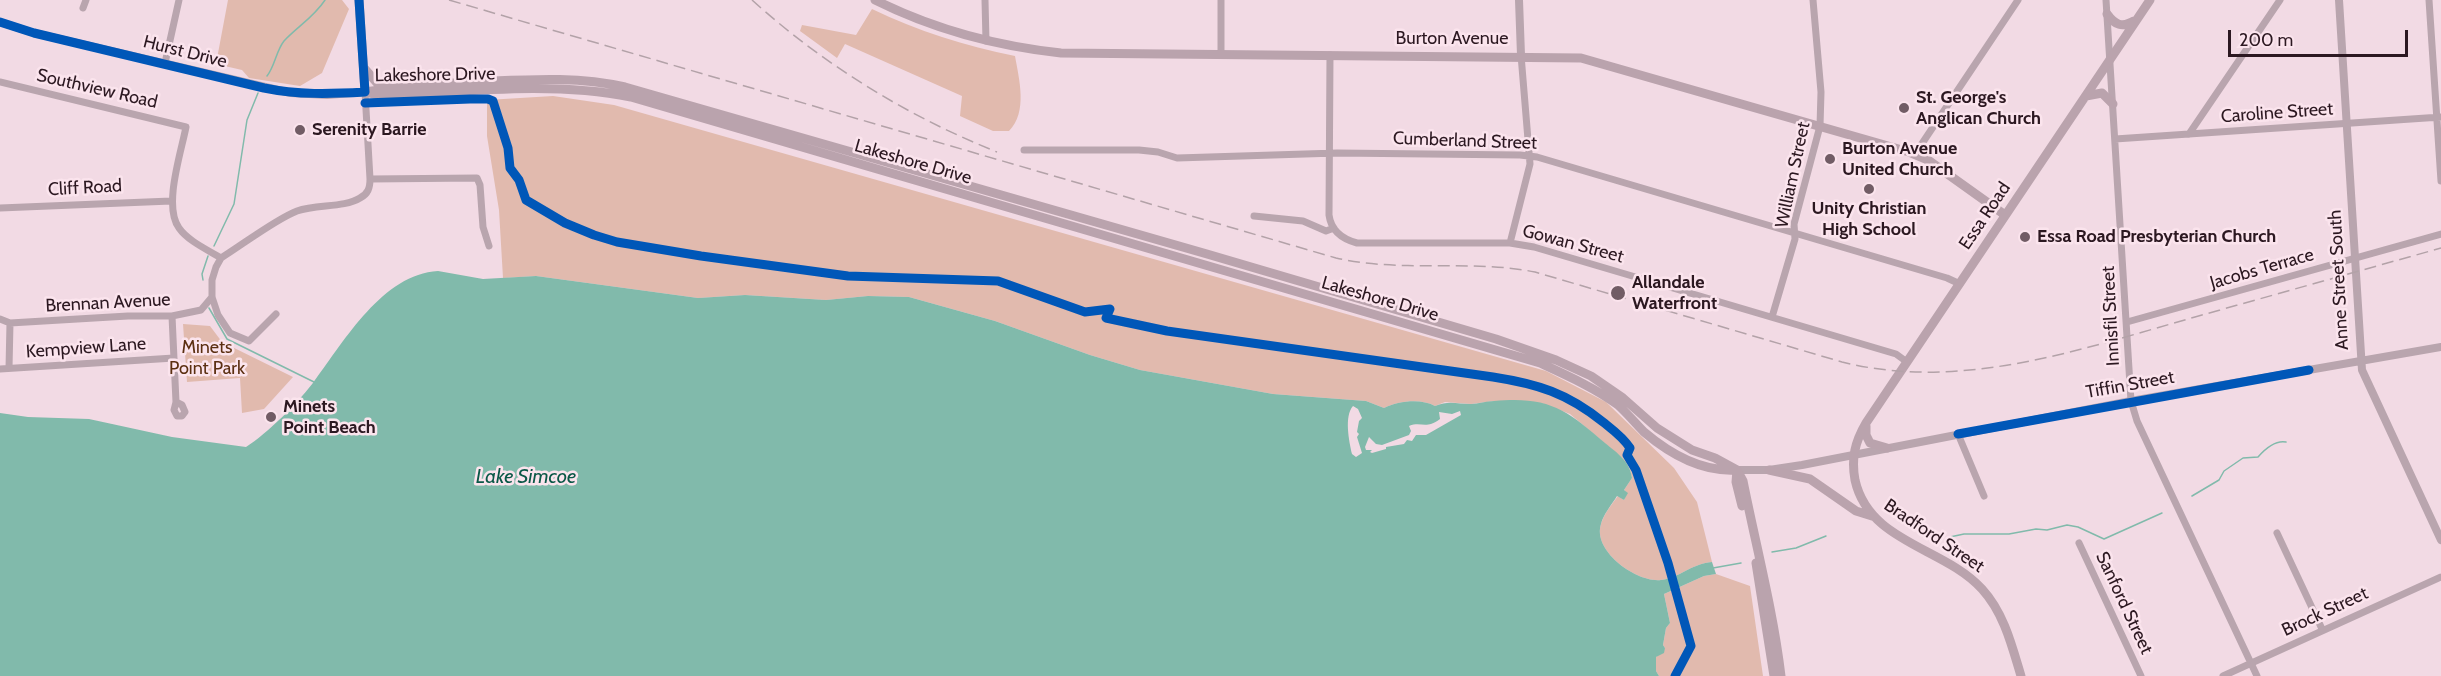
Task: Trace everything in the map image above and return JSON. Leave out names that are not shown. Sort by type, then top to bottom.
[{"type":"main road","points":[[358,0],[365,92]]},
{"type":"main road","name":"Burton Avenue","points":[[875,0],[890,4],[931,24],[986,41],[1061,53],[1581,58],[1915,154],[1928,160],[2006,215]]},
{"type":"main road","name":"Essa Road","points":[[1853,454],[1866,423],[2150,0]]},
{"type":"main road","points":[[2107,14],[2112,21],[2120,25],[2126,26],[2137,20]]},
{"type":"main road","points":[[364,68],[378,84],[396,86]]},
{"type":"main road","name":"Lakeshore Drive","points":[[365,92],[396,86],[547,79],[595,81],[625,87],[836,146],[1496,339],[1557,360],[1591,376],[1623,398],[1657,428],[1692,450],[1715,458],[1737,470]]},
{"type":"main road","name":"Lakeshore Drive","points":[[365,92],[383,96],[548,88],[582,89],[631,97],[1540,363],[1564,374],[1617,405],[1645,432],[1687,461],[1720,471],[1737,470]]},
{"type":"main road","points":[[2086,96],[2102,93],[2113,104]]},
{"type":"main road","points":[[1866,423],[1867,440],[1887,448]]},
{"type":"main road","name":"Bradford Street","points":[[1853,454],[1857,485],[1865,507],[1872,516],[1910,543],[1963,573],[1981,588],[1993,603],[2003,624],[2021,676]]},
{"type":"main road","points":[[1737,470],[1736,482],[1740,500],[1757,552]]},
{"type":"main road","points":[[1737,470],[1743,481],[1757,552],[1774,676]]},
{"type":"main road","points":[[1769,470],[1810,478],[1856,511],[1872,516]]},
{"type":"main road","points":[[1759,565],[1772,609],[1781,676]]},
{"type":"street","points":[[83,9],[86,0]]},
{"type":"street","points":[[165,63],[179,0]]},
{"type":"street","points":[[985,0],[986,41]]},
{"type":"street","points":[[1221,0],[1221,54]]},
{"type":"street","points":[[1510,243],[1528,175],[1529,156],[1519,0]]},
{"type":"street","name":"William Street","points":[[1772,317],[1795,239],[1794,232],[1820,126],[1821,92],[1813,0]]},
{"type":"street","points":[[1915,154],[2019,0]]},
{"type":"street","name":"Innisfil Street","points":[[2106,0],[2131,401],[2137,420],[2257,676]]},
{"type":"street","points":[[2189,134],[2280,0]]},
{"type":"street","name":"Anne Street South","points":[[2339,0],[2361,361],[2369,388],[2441,540]]},
{"type":"street","points":[[2429,0],[2439,117],[2441,182]]},
{"type":"street","name":"Hurst Drive","points":[[0,22],[34,33],[291,93],[327,95],[365,92]]},
{"type":"street","points":[[1330,55],[1329,215],[1334,228]]},
{"type":"street","name":"Southview Road","points":[[0,82],[186,127],[171,201]]},
{"type":"street","points":[[276,314],[249,341],[230,333],[218,315],[212,297],[212,280],[216,267],[221,258],[294,212],[316,205],[350,203],[362,197],[370,188],[365,92]]},
{"type":"street","name":"Caroline Street","points":[[2115,139],[2439,117]]},
{"type":"street","name":"Cumberland Street","points":[[1024,150],[1139,150],[1158,152],[1177,158],[1330,154],[1529,156],[1794,232],[1947,278],[1960,284]]},
{"type":"street","points":[[370,179],[477,178],[480,185],[483,227],[489,246]]},
{"type":"street","points":[[171,201],[173,216],[179,229],[221,258]]},
{"type":"street","name":"Cliff Road","points":[[0,207],[171,201]]},
{"type":"street","name":"Gowan Street","points":[[1254,216],[1303,221],[1326,231],[1334,228],[1347,240],[1357,243],[1510,243],[1534,247],[1896,354],[1906,362]]},
{"type":"street","name":"Jacobs Terrace","points":[[2127,321],[2441,234]]},
{"type":"street","name":"Brennan Avenue","points":[[0,319],[10,323],[172,316],[201,310],[212,297]]},
{"type":"street","points":[[172,316],[176,402]]},
{"type":"street","points":[[9,368],[10,323]]},
{"type":"street","name":"Tiffin Street","points":[[1737,470],[1769,470],[2131,401],[2441,347]]},
{"type":"street","name":"Kempview Lane","points":[[0,369],[174,358]]},
{"type":"street","points":[[1958,434],[1984,496]]},
{"type":"street","points":[[2277,533],[2322,629]]},
{"type":"street","name":"Sanford Street","points":[[2079,543],[2141,676]]},
{"type":"street","name":"Brock Street","points":[[2223,676],[2322,629],[2441,577]]},
{"type":"green space","points":[[228,0],[342,0],[349,9],[322,73],[300,86],[249,78],[242,70],[216,64]]},
{"type":"green space","points":[[872,9],[942,37],[1015,56],[1021,95],[1019,115],[1009,131],[993,131],[960,116],[962,96],[845,44],[837,58],[800,31],[802,25],[856,35]]},
{"type":"green space","points":[[553,96],[614,105],[1546,371],[1606,402],[1674,468],[1697,502],[1712,562],[1697,565],[1674,577],[1661,580],[1651,580],[1640,576],[1619,563],[1603,545],[1600,534],[1601,524],[1618,496],[1624,500],[1627,493],[1624,490],[1632,478],[1629,466],[1570,414],[1541,403],[1445,402],[1435,406],[1410,401],[1384,408],[1366,401],[1273,394],[1140,370],[995,321],[909,297],[868,296],[826,300],[745,295],[698,298],[536,276],[503,278],[499,210],[487,136],[487,100]]},
{"type":"green space","name":"Minets Point Park","points":[[183,324],[210,326],[222,342],[293,377],[264,409],[242,413],[240,378],[187,382]]},
{"type":"green space","points":[[1716,574],[1750,586],[1763,676],[1659,676],[1656,671],[1656,657],[1665,648],[1663,645],[1666,628],[1670,623],[1664,594],[1704,576]]},
{"type":"water","name":"Lake Simcoe","points":[[438,271],[483,279],[536,276],[698,298],[745,295],[826,300],[868,296],[909,297],[995,321],[1140,370],[1273,394],[1366,401],[1384,408],[1410,401],[1435,406],[1449,403],[1471,404],[1513,400],[1543,403],[1579,421],[1618,454],[1629,467],[1632,478],[1624,490],[1628,493],[1624,500],[1617,496],[1601,524],[1600,534],[1603,545],[1619,563],[1629,571],[1651,580],[1668,579],[1697,565],[1712,562],[1716,574],[1704,576],[1664,594],[1670,623],[1666,628],[1664,653],[1656,657],[1656,671],[1659,676],[0,676],[0,413],[28,417],[89,419],[172,437],[246,447],[283,416],[301,397],[353,329],[383,296],[418,275]],"holes":[[[1353,406],[1358,409],[1362,418],[1359,421],[1357,432],[1362,453],[1356,457],[1352,454],[1348,429],[1350,410]],[[1460,411],[1461,415],[1426,435],[1416,435],[1412,441],[1407,440],[1404,444],[1386,447],[1386,449],[1372,453],[1370,452],[1372,450],[1366,450],[1369,437],[1376,444],[1382,445],[1409,435],[1411,431],[1409,426],[1435,422],[1440,419],[1439,412],[1452,414]]]},
{"type":"waterway","points":[[267,76],[284,41],[316,12],[325,0]]},
{"type":"waterway","points":[[214,246],[234,204],[247,120],[258,93]]},
{"type":"waterway","points":[[203,280],[202,274],[208,256]]},
{"type":"waterway","points":[[209,308],[227,339],[314,382]]},
{"type":"waterway","points":[[2192,496],[2219,480],[2224,471],[2243,458],[2258,457],[2274,444],[2286,442]]},
{"type":"waterway","points":[[1950,537],[1964,534],[2009,534],[2036,529],[2047,530],[2067,525],[2078,527],[2104,539],[2162,513]]},
{"type":"waterway","points":[[1772,552],[1796,548],[1826,536]]},
{"type":"waterway","points":[[1713,568],[1741,563]]},
{"type":"railway","points":[[449,0],[1336,258],[1386,265],[1486,266],[1535,272],[1842,362],[1887,370],[1932,372],[2021,363],[2109,342],[2441,248]]},
{"type":"railway","points":[[752,0],[808,46],[868,87],[931,122],[997,152]]},
{"type":"cycle path","points":[[0,22],[34,33],[264,88],[314,93],[365,92],[359,0]]},
{"type":"cycle path","points":[[365,103],[470,99],[493,101],[508,148],[510,168],[519,180],[526,200],[565,223],[617,242],[848,276],[998,281],[1085,312],[1110,309],[1106,318],[1167,331],[1493,377],[1551,391],[1590,412],[1621,437],[1630,448],[1627,455],[1636,470],[1668,563],[1691,646],[1675,676]]},
{"type":"cycle path","points":[[1958,434],[2309,370]]},
{"type":"place","name":"St. George's Anglican Church","points":[[1904,108]]},
{"type":"place","name":"Serenity Barrie","points":[[300,130]]},
{"type":"place","name":"Burton Avenue United Church","points":[[1830,159]]},
{"type":"place","name":"Unity Christian High School","points":[[1869,189]]},
{"type":"place","name":"Essa Road Presbyterian Church","points":[[2025,237]]},
{"type":"place","name":"Allandale Waterfront","points":[[1618,293]]},
{"type":"place","name":"Minets Point Beach","points":[[271,417]]}]
